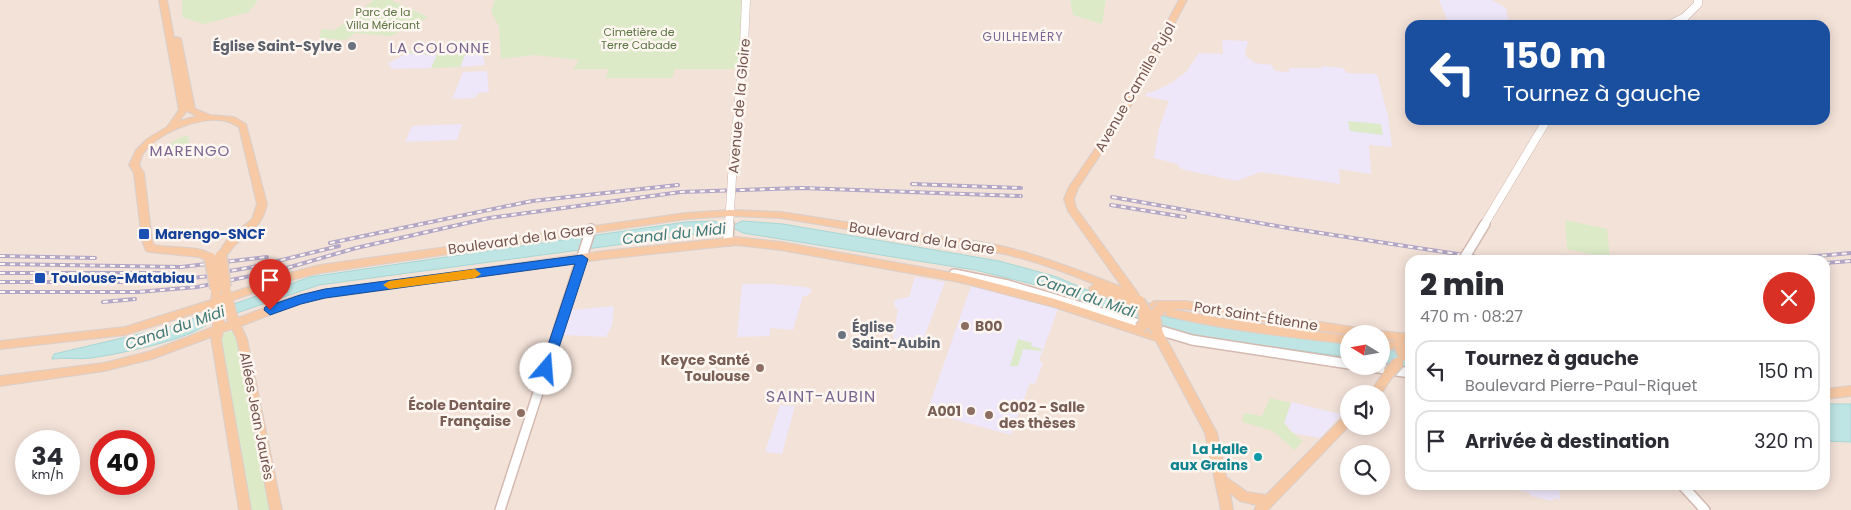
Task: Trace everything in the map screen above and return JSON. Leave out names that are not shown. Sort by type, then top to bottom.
[{"type":"main road","points":[[166,0],[191,111],[198,115],[236,121],[245,131],[262,204],[260,218],[246,233],[215,257]]},
{"type":"main road","points":[[166,0],[183,110],[170,128]]},
{"type":"main road","name":"Avenue Camille Pujol","points":[[1118,274],[1071,209],[1069,198],[1074,186],[1118,122],[1183,0]]},
{"type":"main road","points":[[1677,20],[1692,11],[1698,4],[1698,0]]},
{"type":"main road","points":[[210,117],[170,128],[142,147],[134,164],[139,173],[148,246],[159,251],[206,254],[215,257]]},
{"type":"main road","points":[[1466,255],[1544,125]]},
{"type":"main road","name":"Avenue de la Gloire","points":[[728,237],[731,194]]},
{"type":"main road","name":"Boulevard de la Gare","points":[[0,345],[116,332],[158,322],[222,298],[320,269],[686,216],[781,215],[948,242],[974,244],[1064,269],[1149,304]]},
{"type":"main road","points":[[500,510],[590,231]]},
{"type":"main road","points":[[0,381],[77,371],[127,361],[173,348],[234,321],[300,299],[325,294],[728,237],[897,267],[1021,294],[1159,335]]},
{"type":"main road","points":[[948,242],[1040,267],[1149,304],[1340,338]]},
{"type":"main road","points":[[215,257],[222,298]]},
{"type":"main road","points":[[897,267],[948,272],[1008,285],[1192,340],[1340,363]]},
{"type":"main road","name":"Boulevard de la Gare","points":[[1064,269],[1068,268],[1107,281],[1112,280],[1118,274]]},
{"type":"main road","points":[[1118,274],[1149,304],[1159,335]]},
{"type":"main road","name":"Allées Jean Jaurès","points":[[222,298],[242,339],[276,510]]},
{"type":"main road","name":"Allées Jean Jaurès","points":[[222,298],[216,340],[245,510]]},
{"type":"main road","points":[[1138,329],[1145,324],[1149,304]]},
{"type":"main road","points":[[1149,304],[1159,335],[1211,433],[1227,510]]},
{"type":"main road","name":"Port Saint-Étienne","points":[[1149,304],[1340,330]]},
{"type":"main road","points":[[1391,339],[1405,338]]},
{"type":"main road","points":[[1391,339],[1405,350]]},
{"type":"main road","points":[[1390,347],[1405,351]]},
{"type":"main road","points":[[1381,385],[1405,355]]},
{"type":"main road","points":[[1390,369],[1405,371]]},
{"type":"main road","points":[[1830,393],[1851,391]]},
{"type":"main road","points":[[1221,480],[1244,497],[1263,506],[1340,427]]},
{"type":"main road","points":[[1686,490],[1704,510]]},
{"type":"street","name":"Avenue de la Gloire","points":[[731,194],[733,145],[746,47],[746,0]]},
{"type":"shaded area","points":[[0,0],[1851,0],[1851,510],[0,510]]},
{"type":"shaded area","points":[[1439,0],[1492,0],[1506,8],[1508,20],[1447,20]]},
{"type":"shaded area","points":[[1222,40],[1248,41],[1245,54],[1247,57],[1255,63],[1272,65],[1275,71],[1289,72],[1289,68],[1323,68],[1322,66],[1343,68],[1347,73],[1377,74],[1388,116],[1392,147],[1369,145],[1371,174],[1339,169],[1340,184],[1261,172],[1236,181],[1181,169],[1177,164],[1154,158],[1159,128],[1169,101],[1145,96],[1148,92],[1153,92],[1171,83],[1186,72],[1199,53],[1223,54]]},
{"type":"shaded area","points":[[407,53],[437,55],[431,68],[390,69],[392,67],[387,64]]},
{"type":"shaded area","points":[[465,55],[483,55],[485,65],[460,67]]},
{"type":"shaded area","points":[[487,71],[489,92],[478,93],[475,98],[452,99],[463,72]]},
{"type":"shaded area","points":[[462,124],[457,140],[405,142],[412,126]]},
{"type":"shaded area","points":[[915,277],[945,282],[921,346],[892,343],[898,309],[895,308],[894,300],[909,297]]},
{"type":"shaded area","points":[[742,284],[806,287],[812,290],[807,296],[803,296],[793,330],[770,328],[770,336],[737,337]]},
{"type":"shaded area","points":[[973,286],[1058,309],[1039,361],[1043,363],[1035,384],[1030,383],[1011,435],[927,412],[966,300]]},
{"type":"shaded area","points":[[614,306],[612,325],[606,337],[563,335],[571,310]]},
{"type":"shaded area","points":[[1291,402],[1340,414],[1320,438],[1293,433],[1284,422]]},
{"type":"shaded area","points":[[780,405],[795,406],[782,454],[765,452]]},
{"type":"shaded area","points":[[1518,490],[1559,490],[1560,500],[1553,498],[1553,501],[1531,496],[1530,493]]},
{"type":"green space","points":[[182,0],[258,0],[249,12],[204,24],[182,17]]},
{"type":"green space","name":"Parc de la Villa Méricant","points":[[374,0],[391,0],[428,17],[391,36],[355,33],[346,40],[320,38],[321,29],[335,30]]},
{"type":"green space","name":"Cimetière de Terre Cabade","points":[[495,0],[742,0],[739,69],[675,69],[672,78],[606,78],[608,69],[573,69],[579,60],[535,55],[501,59],[499,27],[491,11]]},
{"type":"green space","points":[[1070,0],[1106,0],[1102,24],[1073,15]]},
{"type":"green space","points":[[420,50],[465,55],[460,67],[431,68],[437,55],[407,53]]},
{"type":"green space","points":[[1348,121],[1381,124],[1383,135],[1350,131]]},
{"type":"green space","points":[[188,135],[190,149],[161,158],[167,146],[175,140]]},
{"type":"green space","points":[[1565,220],[1607,229],[1610,255],[1596,255],[1567,249]]},
{"type":"green space","points":[[228,331],[233,332],[236,337],[272,510],[249,510],[220,344],[222,335]]},
{"type":"green space","points":[[1018,339],[1032,343],[1031,346],[1042,349],[1041,351],[1023,349],[1018,366],[1010,366]]},
{"type":"green space","points":[[1270,398],[1291,403],[1284,423],[1289,430],[1303,441],[1294,450],[1273,431],[1242,422],[1244,413],[1262,416]]},
{"type":"water","name":"Canal du Midi","points":[[714,221],[724,225],[736,224],[742,221],[783,224],[999,261],[1054,276],[1116,302],[1170,318],[1340,343],[1340,356],[1196,337],[1114,313],[1053,289],[975,270],[743,233],[735,229],[319,285],[210,322],[187,335],[153,345],[91,358],[52,359],[54,354],[169,327],[310,277],[686,222]]},
{"type":"water","points":[[1390,350],[1405,353],[1405,367],[1390,365]]},
{"type":"water","points":[[1830,404],[1851,404],[1851,442],[1830,441]]},
{"type":"railway","points":[[912,184],[1021,188]]},
{"type":"railway","points":[[330,243],[532,201],[678,185]]},
{"type":"railway","points":[[0,292],[138,292],[197,287],[280,270],[356,248],[489,218],[681,192],[802,188],[1021,196]]},
{"type":"railway","points":[[1112,197],[1288,228],[1464,255]]},
{"type":"railway","points":[[1111,205],[1185,217]]},
{"type":"railway","points":[[212,274],[253,267],[339,246]]},
{"type":"railway","points":[[1828,255],[1851,253]]},
{"type":"railway","points":[[0,256],[95,258]]},
{"type":"railway","points":[[0,264],[181,267],[267,257]]},
{"type":"railway","points":[[1830,263],[1851,261]]},
{"type":"railway","points":[[0,273],[165,273]]},
{"type":"railway","points":[[0,282],[153,282],[220,275]]},
{"type":"railway","points":[[103,302],[135,299]]},
{"type":"slow traffic","points":[[389,285],[475,274]]},
{"type":"place","name":"Église Saint-Sylve","points":[[352,46]]},
{"type":"place","name":"Marengo-SNCF","points":[[144,234]]},
{"type":"place","name":"Toulouse-Matabiau","points":[[40,278]]},
{"type":"place","name":"B00","points":[[965,326]]},
{"type":"place","name":"Église Saint-Aubin","points":[[842,335]]},
{"type":"place","name":"Keyce Santé Toulouse","points":[[760,368]]},
{"type":"place","name":"A001","points":[[971,411]]},
{"type":"place","name":"École Dentaire Française","points":[[521,413]]},
{"type":"place","name":"C002 - Salle des thèses","points":[[989,415]]},
{"type":"place","name":"La Halle aux Grains","points":[[1258,457]]},
{"type":"district","name":"GUILHEMÉRY","points":[[1023,37]]},
{"type":"district","name":"LA COLONNE","points":[[440,48]]},
{"type":"district","name":"MARENGO","points":[[190,151]]},
{"type":"district","name":"SAINT-AUBIN","points":[[821,396]]},
{"type":"route","points":[[270,310],[300,299],[325,294],[582,259],[546,369]]}]
